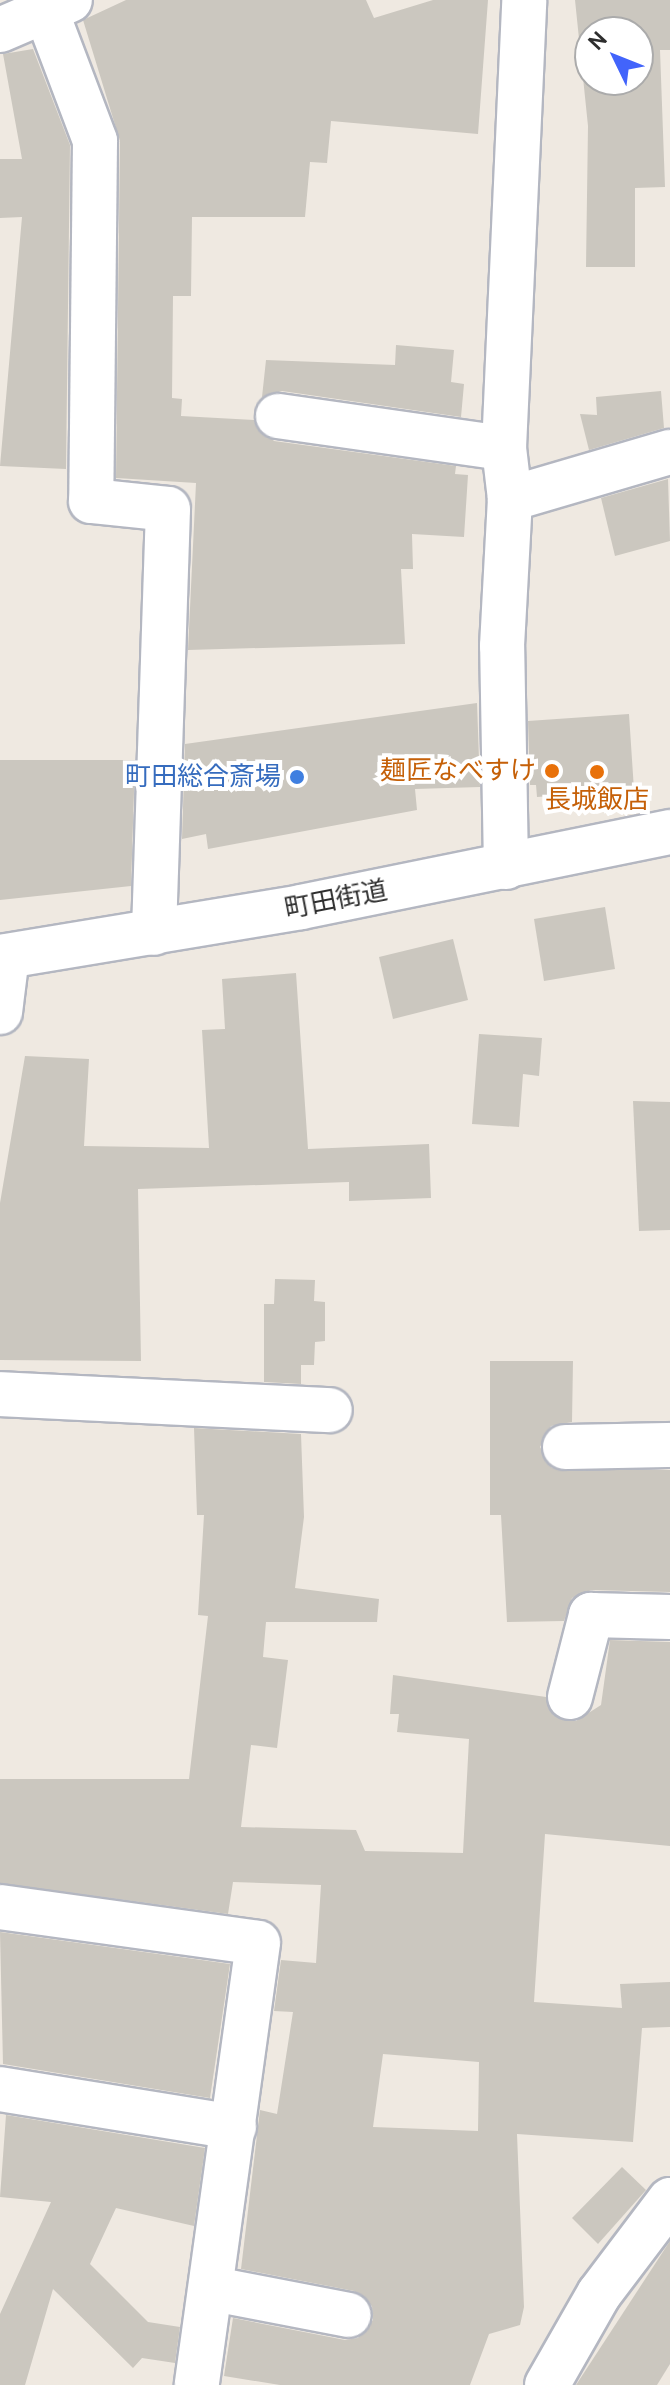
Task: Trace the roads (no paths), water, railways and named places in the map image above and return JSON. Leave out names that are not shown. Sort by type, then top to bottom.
[{"type":"street","points":[[506,867],[502,646],[510,499],[504,448],[524,0]]},
{"type":"street","points":[[0,30],[58,5],[95,141],[91,501],[168,509],[154,933]]},
{"type":"street","points":[[278,416],[504,448]]},
{"type":"street","points":[[510,499],[670,452]]},
{"type":"street","name":"町田街道","points":[[4,956],[154,933],[506,867],[670,832]]},
{"type":"street","points":[[0,1012],[4,956]]},
{"type":"street","points":[[0,1394],[330,1410]]},
{"type":"street","points":[[565,1447],[670,1445]]},
{"type":"street","points":[[570,1697],[591,1615],[670,1617]]},
{"type":"street","points":[[0,1907],[258,1943],[214,2289],[197,2385]]},
{"type":"street","points":[[0,2089],[234,2127]]},
{"type":"street","points":[[547,2385],[599,2294],[670,2200]]},
{"type":"street","points":[[214,2289],[349,2315]]},
{"type":"place","name":"麺匠なべすけ","points":[[552,771]]},
{"type":"place","name":"長城飯店","points":[[597,772]]},
{"type":"place","name":"町田総合斎場","points":[[297,777]]}]
